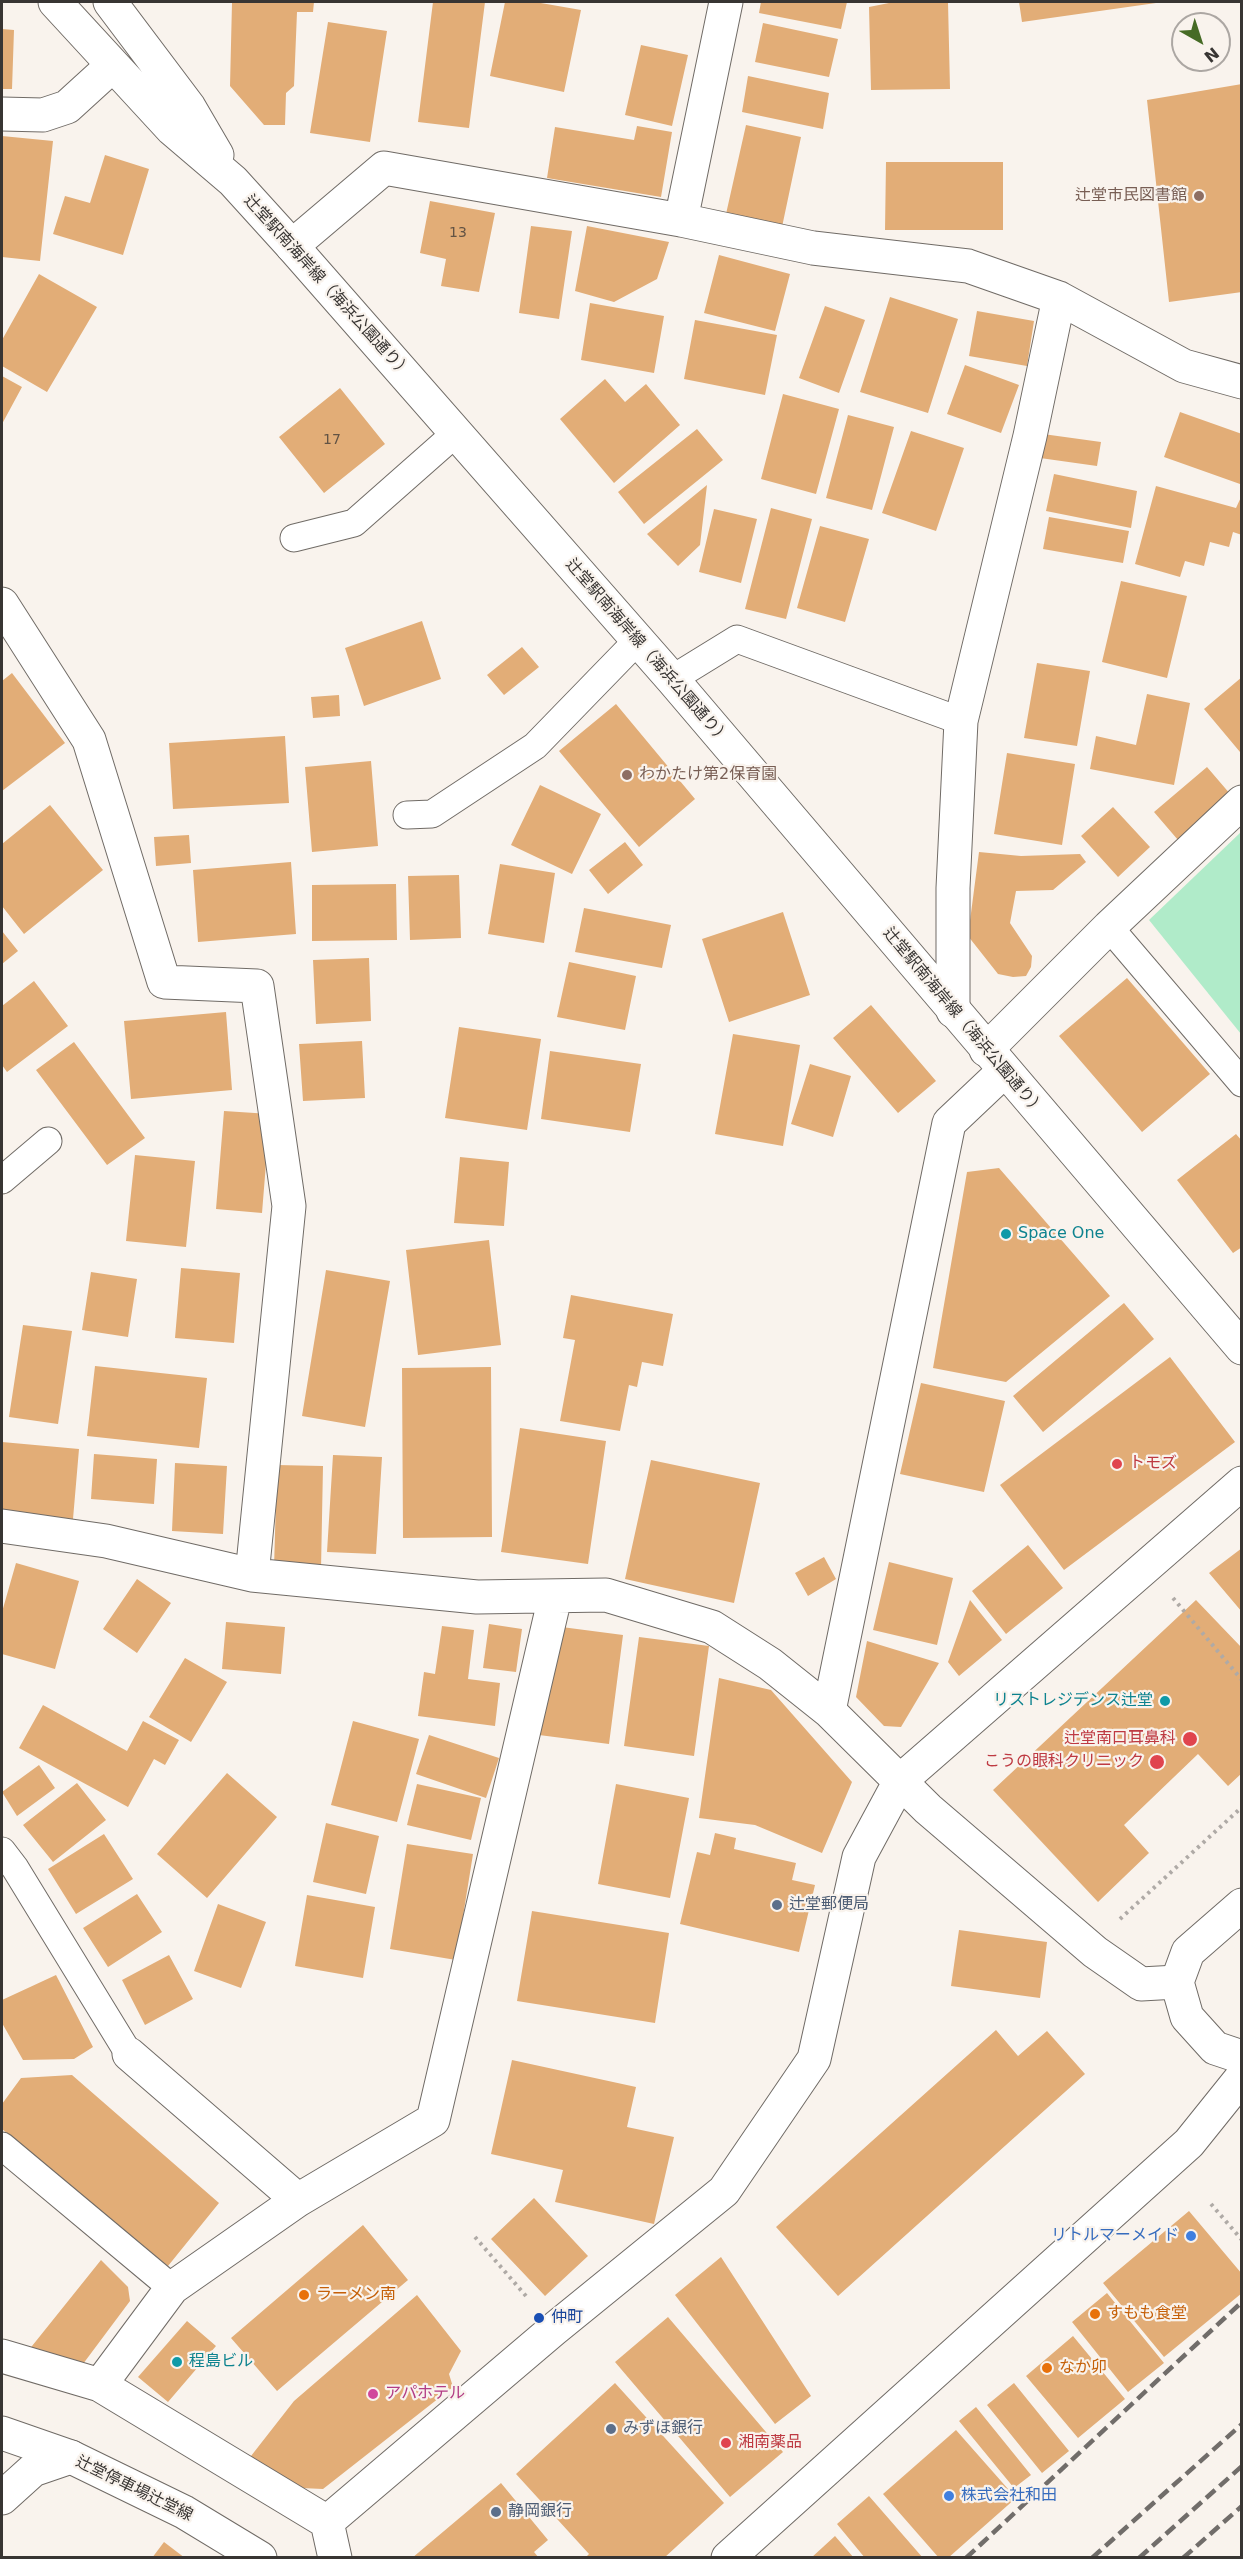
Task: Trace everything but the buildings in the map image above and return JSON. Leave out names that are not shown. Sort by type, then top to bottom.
[{"type":"street","name":"辻堂駅南海岸線（海浜公園通り）","points":[[55,2],[172,129],[233,182],[292,246],[672,679],[995,1061],[1242,1348]]},
{"type":"street","name":"辻堂駅南海岸線（海浜公園通り）","points":[[110,2],[189,107],[233,182]]},
{"type":"street","points":[[681,220],[726,2]]},
{"type":"street","points":[[2,114],[43,115],[67,106],[112,66]]},
{"type":"street","points":[[292,246],[384,168],[681,220],[813,248],[968,266],[1059,298],[1184,366],[1242,382]]},
{"type":"street","points":[[953,1011],[953,888],[961,721],[1030,436],[1059,298]]},
{"type":"street","points":[[2,604],[89,740],[164,982],[257,986],[289,1206],[252,1575]]},
{"type":"street","points":[[829,1711],[949,1123],[995,1061],[1109,927],[1242,802]]},
{"type":"street","points":[[327,2522],[553,2330],[724,2191],[814,2059],[859,1857],[900,1781],[1242,1483]]},
{"type":"street","points":[[2,1526],[106,1541],[252,1575],[477,1597],[606,1595],[712,1627],[770,1664],[829,1711],[928,1809],[1095,1952],[1141,1984],[1177,1982]]},
{"type":"street","points":[[100,2385],[172,2288],[298,2200],[432,2120],[555,1597]]},
{"type":"street","points":[[1242,1905],[1188,1952],[1177,1982],[1187,2017],[1215,2048],[1242,2057]]},
{"type":"street","points":[[129,2054],[298,2200]]},
{"type":"street","points":[[728,2558],[1189,2143],[1242,2077]]},
{"type":"street","points":[[2,2356],[100,2385],[327,2522],[335,2558]]},
{"type":"street","name":"辻堂停車場辻堂線","points":[[2,2433],[71,2457],[184,2512],[260,2558]]},
{"type":"street","points":[[2,2498],[33,2470],[71,2457]]},
{"type":"lane","points":[[294,538],[354,523],[456,433]]},
{"type":"lane","points":[[672,679],[738,639],[961,721]]},
{"type":"lane","points":[[406,815],[432,814],[535,746],[638,640]]},
{"type":"lane","points":[[1109,927],[1242,1083]]},
{"type":"lane","points":[[2,1180],[48,1141]]},
{"type":"lane","points":[[2,1851],[15,1868],[129,2054]]},
{"type":"lane","points":[[2,2146],[172,2288]]},
{"type":"path","points":[[1169,1593],[1242,1680]]},
{"type":"path","points":[[1119,1920],[1242,1807]]},
{"type":"path","points":[[1211,2204],[1242,2240]]},
{"type":"path","points":[[475,2237],[529,2299]]},
{"type":"green space","points":[[1241,832],[1241,1034],[1149,920]]},
{"type":"railway","points":[[966,2558],[1242,2302]]},
{"type":"railway","points":[[1092,2558],[1242,2424]]},
{"type":"railway","points":[[1139,2558],[1242,2466]]},
{"type":"railway","points":[[1183,2558],[1242,2506]]},
{"type":"place","name":"辻堂市民図書館","points":[[1199,196]]},
{"type":"place","name":"わかたけ第2保育園","points":[[627,775]]},
{"type":"place","name":"Space One","points":[[1006,1234]]},
{"type":"place","name":"トモズ","points":[[1117,1464]]},
{"type":"place","name":"リストレジデンス辻堂","points":[[1165,1701]]},
{"type":"place","name":"辻堂南口耳鼻科","points":[[1190,1739]]},
{"type":"place","name":"こうの眼科クリニック","points":[[1157,1762]]},
{"type":"place","name":"辻堂郵便局","points":[[777,1905]]},
{"type":"place","name":"リトルマーメイド","points":[[1191,2236]]},
{"type":"place","name":"ラーメン南","points":[[304,2295]]},
{"type":"place","name":"すもも食堂","points":[[1095,2314]]},
{"type":"place","name":"仲町","points":[[539,2318]]},
{"type":"place","name":"程島ビル","points":[[177,2362]]},
{"type":"place","name":"なか卯","points":[[1047,2368]]},
{"type":"place","name":"アパホテル","points":[[373,2394]]},
{"type":"place","name":"みずほ銀行","points":[[611,2429]]},
{"type":"place","name":"湘南薬品","points":[[726,2443]]},
{"type":"place","name":"株式会社和田","points":[[949,2496]]},
{"type":"place","name":"静岡銀行","points":[[496,2512]]}]
